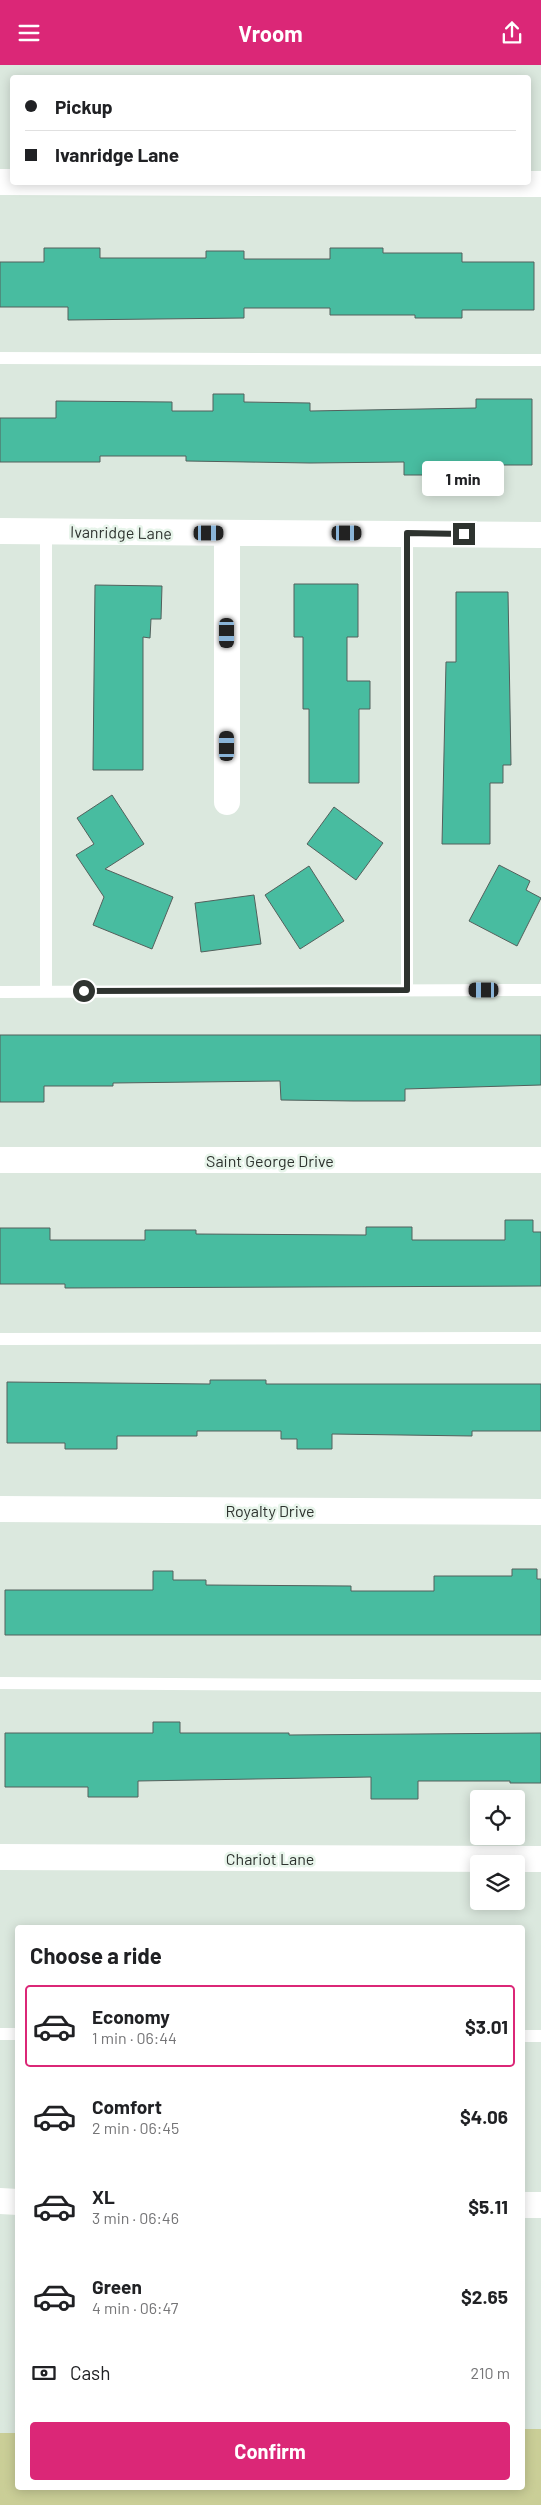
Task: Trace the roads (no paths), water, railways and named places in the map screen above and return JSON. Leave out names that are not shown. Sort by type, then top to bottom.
[{"type":"street","name":"Ivanridge Lane","points":[[0,531],[541,535]]},
{"type":"street","points":[[227,533],[227,802]]},
{"type":"street","name":"Saint George Drive","points":[[0,1160],[541,1160]]},
{"type":"street","name":"Royalty Drive","points":[[0,1509],[541,1512]]},
{"type":"street","name":"Chariot Lane","points":[[0,1857],[541,1859]]},
{"type":"street","points":[[0,2201],[15,2201]]},
{"type":"street","points":[[525,2205],[541,2205]]},
{"type":"lane","points":[[0,358],[541,360]]},
{"type":"lane","points":[[46,531],[46,992]]},
{"type":"lane","points":[[407,533],[407,990]]},
{"type":"lane","points":[[0,992],[541,990]]},
{"type":"lane","points":[[0,1339],[541,1338]]},
{"type":"lane","points":[[0,1683],[541,1686]]},
{"type":"lane","points":[[0,2033],[15,2034]]},
{"type":"lane","points":[[525,2036],[541,2036]]}]
